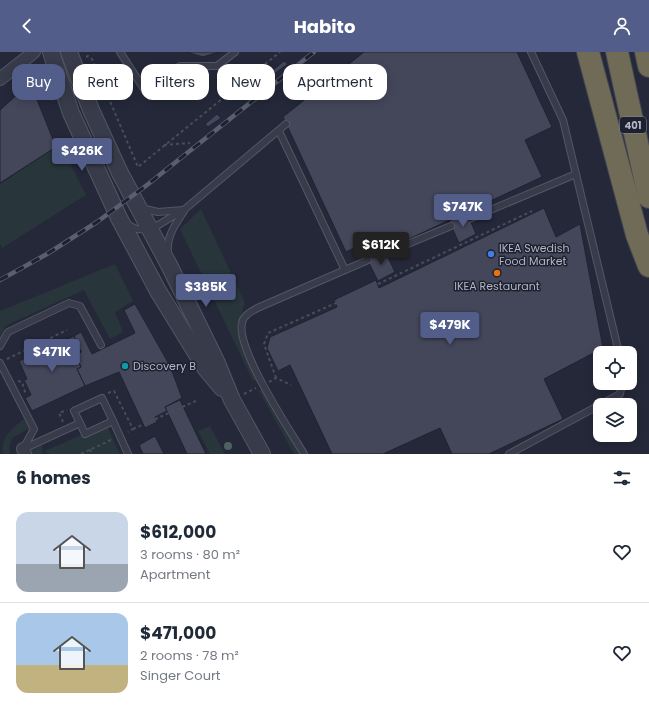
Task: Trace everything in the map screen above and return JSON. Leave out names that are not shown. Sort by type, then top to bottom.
[{"type":"highway","points":[[588,52],[637,235],[649,266]]},
{"type":"highway","name":"401","points":[[616,52],[649,197]]},
{"type":"highway","points":[[646,52],[649,66]]},
{"type":"street","points":[[0,79],[34,52]]},
{"type":"street","points":[[51,52],[72,113],[119,218],[158,291],[206,369],[232,400]]},
{"type":"street","points":[[69,52],[91,110],[138,207],[170,265],[216,362],[232,400],[262,454]]},
{"type":"lane","points":[[120,52],[146,92],[180,66],[217,66],[235,52]]},
{"type":"lane","points":[[531,52],[563,120],[617,346]]},
{"type":"lane","points":[[119,218],[136,230],[150,230],[184,209],[286,124]]},
{"type":"lane","points":[[279,130],[345,270]]},
{"type":"lane","points":[[469,219],[576,174]]},
{"type":"lane","points":[[138,207],[158,212],[184,209]]},
{"type":"lane","points":[[170,265],[167,246],[169,238],[184,209]]},
{"type":"lane","points":[[386,253],[451,226]]},
{"type":"lane","points":[[304,454],[263,385],[241,333],[242,321],[252,311],[262,306],[368,260]]},
{"type":"lane","points":[[0,346],[8,332],[70,303],[80,306],[101,345]]},
{"type":"lane","points":[[0,363],[34,429],[24,452]]},
{"type":"lane","points":[[509,454],[620,394],[621,390]]},
{"type":"lane","points":[[112,421],[85,434],[74,412],[102,398],[128,454]]},
{"type":"lane","points":[[24,452],[80,423]]},
{"type":"path","points":[[86,57],[88,56],[92,59],[138,166],[280,52]]},
{"type":"path","points":[[163,145],[190,143]]},
{"type":"path","points":[[378,284],[532,211]]},
{"type":"path","points":[[276,378],[264,344],[268,333],[336,303]]},
{"type":"path","points":[[9,365],[7,359],[67,330]]},
{"type":"path","points":[[15,376],[17,381],[22,382],[27,393],[25,398]]},
{"type":"path","points":[[133,429],[198,400]]},
{"type":"path","points":[[64,425],[59,413],[72,407]]},
{"type":"path","points":[[82,454],[90,450],[92,454]]},
{"type":"shaded area","points":[[60,144],[86,195],[2,248],[0,244],[0,184]]},
{"type":"shaded area","points":[[201,209],[245,303],[237,326],[257,379],[253,381],[180,229]]},
{"type":"shaded area","points":[[115,264],[133,301],[115,312],[123,332],[110,339],[84,290],[5,326],[0,337],[0,311]]},
{"type":"shaded area","points":[[263,389],[300,454],[294,454],[259,391]]},
{"type":"shaded area","points":[[24,419],[30,428],[12,438],[9,449],[10,454],[3,454],[3,443],[5,438]]},
{"type":"shaded area","points":[[106,424],[120,454],[47,454],[45,451]]},
{"type":"shaded area","points":[[210,426],[225,454],[210,454],[198,431]]},
{"type":"shaded area","points":[[42,444],[43,454],[30,454],[29,451]]},
{"type":"building","points":[[186,52],[219,52],[203,57]]},
{"type":"building","points":[[364,52],[517,52],[552,127],[525,140],[542,177],[370,257],[364,243],[346,252],[283,117],[304,100],[387,100],[387,64],[349,64]]},
{"type":"building","points":[[284,61],[288,64],[283,64],[283,68],[275,73],[275,68]]},
{"type":"building","points":[[12,99],[37,100],[56,147],[0,183],[0,110]]},
{"type":"building","points":[[217,114],[221,118],[208,127],[205,124]]},
{"type":"building","points":[[544,208],[556,237],[580,224],[603,346],[593,346],[593,353],[544,379],[563,419],[489,454],[452,454],[440,428],[383,454],[332,454],[290,365],[278,371],[267,348],[270,337],[337,307],[334,300],[376,280],[379,288]]},
{"type":"building","points":[[467,213],[476,234],[459,243],[449,221]]},
{"type":"building","points":[[385,251],[395,272],[378,281],[367,259]]},
{"type":"building","name":"Discovery B","points":[[135,304],[170,366],[182,398],[165,407],[167,411],[155,417],[157,422],[145,428],[119,372],[85,386],[77,369],[81,367],[75,355],[81,352],[74,336],[81,332],[92,354],[135,333],[124,310]]},
{"type":"building","points":[[74,336],[81,352],[75,355],[81,367],[77,369],[85,386],[32,411],[25,398],[31,395],[24,380],[27,379],[19,361]]},
{"type":"building","points":[[180,400],[206,454],[187,454],[165,407]]},
{"type":"building","points":[[155,436],[164,454],[143,454],[139,445]]},
{"type":"railway","points":[[0,280],[47,254],[97,222],[147,185],[314,52]]},
{"type":"place","name":"IKEA Swedish Food Market","points":[[491,254]]},
{"type":"place","name":"IKEA Restaurant","points":[[497,273]]},
{"type":"place","name":"Discovery B","points":[[125,366]]}]
